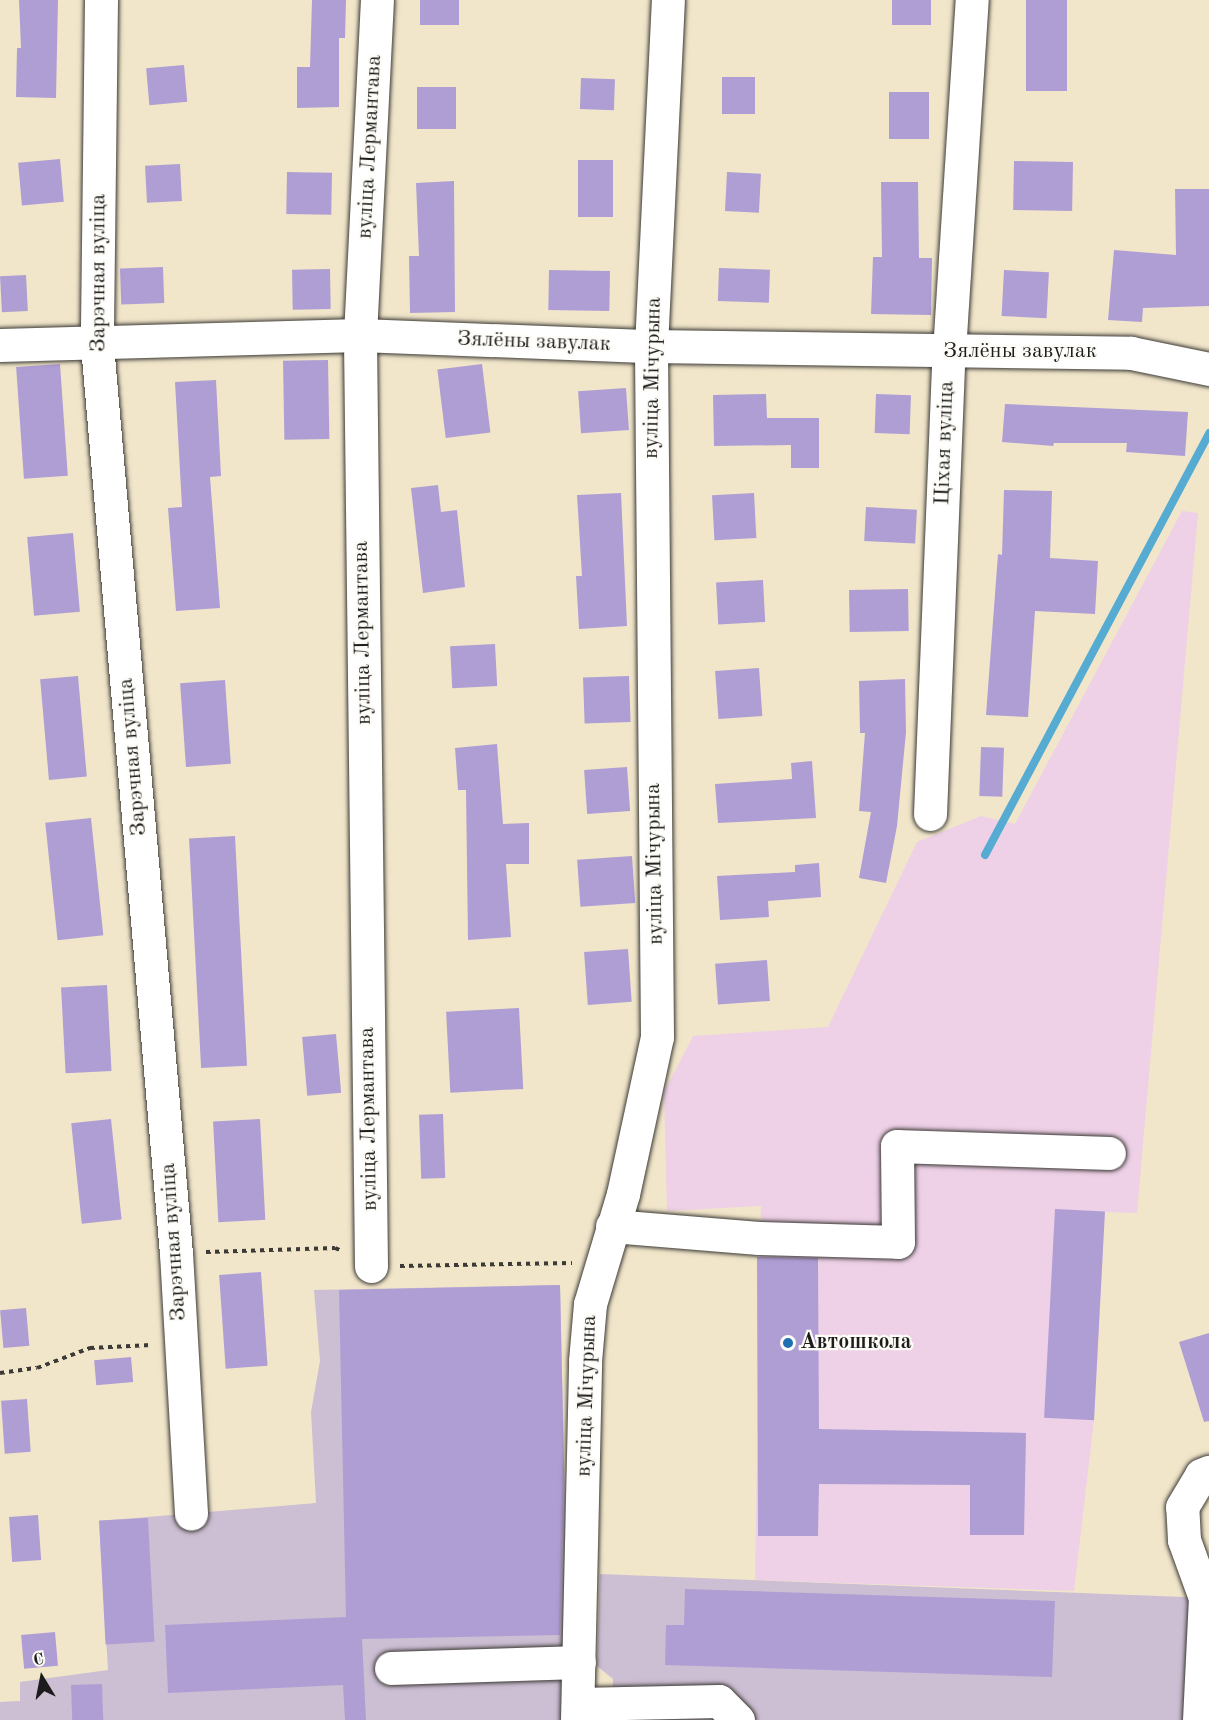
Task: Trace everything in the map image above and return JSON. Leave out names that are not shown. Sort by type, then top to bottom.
[{"type":"street","name":"Зарэчная вуліца","points":[[100,0],[97,345],[181,1340],[191,1514]]},
{"type":"street","name":"вуліца Лермантава","points":[[370,1266],[360,335],[377,0]]},
{"type":"street","name":"вуліца Мічурына","points":[[578,1712],[585,1361],[590,1304],[623,1194],[657,1037],[651,346],[668,0]]},
{"type":"street","name":"Ціхая вуліца","points":[[930,814],[949,351],[972,0]]},
{"type":"street","name":"Зялёны завулак","points":[[0,345],[97,345],[360,335],[651,346],[1131,353],[1209,368]]},
{"type":"street","points":[[612,1226],[759,1238],[898,1242],[897,1146],[1109,1153]]},
{"type":"street","points":[[1195,1718],[1205,1598],[1184,1540],[1182,1507],[1201,1475],[1209,1472]]},
{"type":"street","points":[[391,1668],[579,1662]]},
{"type":"street","points":[[578,1712],[719,1701],[738,1720]]},
{"type":"path","points":[[0,1373],[37,1368],[90,1348],[181,1340]]},
{"type":"shaded area","points":[[1182,511],[1198,513],[1137,1213],[1105,1212],[1094,1420],[1074,1591],[755,1580],[761,1206],[667,1211],[664,1092],[693,1036],[828,1027],[917,842],[981,816],[1015,824]]},
{"type":"shaded area","points":[[560,1285],[568,1635],[565,1720],[0,1720],[0,1702],[20,1701],[20,1682],[108,1670],[99,1521],[316,1503],[311,1412],[320,1361],[314,1290]]},
{"type":"shaded area","points":[[600,1574],[1209,1598],[1209,1720],[612,1720],[613,1679],[597,1666]]},
{"type":"building","points":[[19,0],[58,0],[56,98],[16,97],[17,48],[21,48]]},
{"type":"building","points":[[312,0],[346,0],[345,38],[339,38],[339,107],[297,108],[297,67],[310,67]]},
{"type":"building","points":[[420,0],[459,0],[459,25],[420,25]]},
{"type":"building","points":[[892,0],[931,0],[931,25],[892,25]]},
{"type":"building","points":[[1026,0],[1067,0],[1067,91],[1026,91]]},
{"type":"building","points":[[184,65],[187,102],[149,105],[146,68]]},
{"type":"building","points":[[722,77],[755,77],[755,114],[722,114]]},
{"type":"building","points":[[581,78],[615,79],[614,110],[580,109]]},
{"type":"building","points":[[417,87],[456,87],[456,129],[417,129]]},
{"type":"building","points":[[889,92],[929,92],[929,139],[889,139]]},
{"type":"building","points":[[60,159],[64,202],[22,205],[18,163]]},
{"type":"building","points":[[578,160],[613,160],[613,217],[578,217]]},
{"type":"building","points":[[1014,161],[1073,162],[1072,211],[1013,210]]},
{"type":"building","points":[[180,164],[182,201],[147,203],[145,166]]},
{"type":"building","points":[[287,172],[332,173],[331,215],[286,214]]},
{"type":"building","points":[[727,172],[761,174],[759,213],[725,211]]},
{"type":"building","points":[[454,181],[455,312],[410,313],[409,256],[419,256],[416,183]]},
{"type":"building","points":[[881,182],[918,182],[919,258],[932,258],[931,315],[871,314],[873,257],[882,257]]},
{"type":"building","points":[[1175,189],[1209,189],[1209,306],[1143,308],[1142,322],[1108,320],[1114,250],[1176,255]]},
{"type":"building","points":[[163,267],[164,303],[121,304],[120,269]]},
{"type":"building","points":[[719,268],[770,270],[769,303],[718,301]]},
{"type":"building","points":[[330,269],[331,309],[293,310],[292,270]]},
{"type":"building","points":[[549,270],[610,271],[609,311],[548,310]]},
{"type":"building","points":[[1004,270],[1049,272],[1047,318],[1002,316]]},
{"type":"building","points":[[26,275],[28,311],[2,312],[0,276]]},
{"type":"building","points":[[328,360],[329,439],[284,440],[283,361]]},
{"type":"building","points":[[60,364],[68,476],[24,479],[16,367]]},
{"type":"building","points":[[482,364],[490,432],[446,438],[437,369]]},
{"type":"building","points":[[216,380],[221,476],[210,477],[220,608],[176,611],[168,508],[182,507],[175,382]]},
{"type":"building","points":[[626,388],[629,430],[581,433],[578,391]]},
{"type":"building","points":[[766,394],[767,418],[819,418],[819,468],[791,468],[791,445],[714,446],[713,395]]},
{"type":"building","points":[[876,394],[911,395],[910,434],[875,433]]},
{"type":"building","points":[[1005,404],[1188,412],[1185,456],[1126,452],[1127,443],[1054,443],[1053,446],[1002,442]]},
{"type":"building","points":[[438,485],[441,512],[457,510],[465,587],[423,593],[411,488]]},
{"type":"building","points":[[1004,490],[1052,491],[1050,558],[1098,561],[1095,614],[1035,611],[1028,717],[986,715],[998,554],[1002,555]]},
{"type":"building","points":[[621,493],[627,626],[579,629],[576,576],[582,576],[577,495]]},
{"type":"building","points":[[754,493],[756,538],[714,540],[712,495]]},
{"type":"building","points":[[866,507],[917,510],[915,544],[864,541]]},
{"type":"building","points":[[73,533],[80,612],[34,616],[27,537]]},
{"type":"building","points":[[763,580],[765,622],[718,624],[716,582]]},
{"type":"building","points":[[908,589],[909,631],[850,632],[849,590]]},
{"type":"building","points":[[495,644],[497,686],[452,688],[450,646]]},
{"type":"building","points":[[759,668],[762,716],[718,719],[715,671]]},
{"type":"building","points":[[78,676],[87,777],[49,780],[40,679]]},
{"type":"building","points":[[629,676],[631,722],[585,724],[583,678]]},
{"type":"building","points":[[905,679],[906,732],[897,826],[886,883],[859,878],[871,812],[859,811],[865,733],[860,733],[859,681]]},
{"type":"building","points":[[225,680],[231,764],[186,767],[180,683]]},
{"type":"building","points":[[497,744],[503,824],[529,823],[529,864],[506,864],[511,937],[468,940],[466,790],[458,790],[455,748]]},
{"type":"building","points":[[981,747],[1004,748],[1002,797],[979,796]]},
{"type":"building","points":[[812,761],[816,818],[718,823],[715,784],[792,779],[791,763]]},
{"type":"building","points":[[627,767],[630,811],[587,814],[584,770]]},
{"type":"building","points":[[91,818],[103,935],[58,940],[45,823]]},
{"type":"building","points":[[235,836],[247,1066],[201,1068],[189,838]]},
{"type":"building","points":[[632,856],[635,903],[580,907],[577,860]]},
{"type":"building","points":[[819,863],[821,897],[768,901],[769,917],[720,920],[717,876],[795,872],[795,865]]},
{"type":"building","points":[[628,949],[632,1002],[588,1005],[584,952]]},
{"type":"building","points":[[767,960],[770,1001],[718,1005],[715,964]]},
{"type":"building","points":[[107,985],[112,1071],[66,1073],[61,987]]},
{"type":"building","points":[[519,1008],[523,1089],[450,1093],[446,1012]]},
{"type":"building","points":[[336,1034],[341,1093],[307,1096],[302,1037]]},
{"type":"building","points":[[443,1114],[445,1178],[421,1179],[419,1115]]},
{"type":"building","points":[[111,1119],[122,1219],[82,1224],[71,1123]]},
{"type":"building","points":[[260,1119],[265,1220],[218,1222],[213,1121]]},
{"type":"building","points":[[1055,1209],[1105,1212],[1094,1420],[1044,1418]]},
{"type":"building","points":[[757,1257],[818,1258],[819,1429],[1026,1433],[1024,1535],[970,1535],[970,1485],[819,1484],[818,1536],[758,1536]]},
{"type":"building","points":[[261,1272],[268,1366],[226,1369],[219,1275]]},
{"type":"building","points":[[560,1285],[564,1469],[560,1635],[362,1639],[366,1720],[345,1720],[343,1685],[168,1693],[165,1625],[346,1617],[339,1290]]},
{"type":"building","points":[[26,1308],[29,1346],[3,1348],[0,1310]]},
{"type":"building","points":[[1209,1333],[1209,1421],[1204,1422],[1179,1342]]},
{"type":"building","points":[[131,1357],[133,1382],[96,1385],[94,1360]]},
{"type":"building","points":[[27,1399],[31,1452],[5,1454],[1,1401]]},
{"type":"building","points":[[38,1515],[41,1560],[12,1562],[9,1517]]},
{"type":"building","points":[[148,1518],[154,1642],[106,1644],[99,1521]]},
{"type":"building","points":[[685,1589],[1055,1601],[1052,1677],[665,1665],[666,1625],[684,1625]]},
{"type":"building","points":[[55,1632],[58,1666],[24,1669],[21,1635]]},
{"type":"building","points":[[102,1684],[103,1720],[72,1720],[71,1685]]},
{"type":"waterway","points":[[985,855],[1209,433]]},
{"type":"place","name":"Автошкола","points":[[788,1343]]}]
